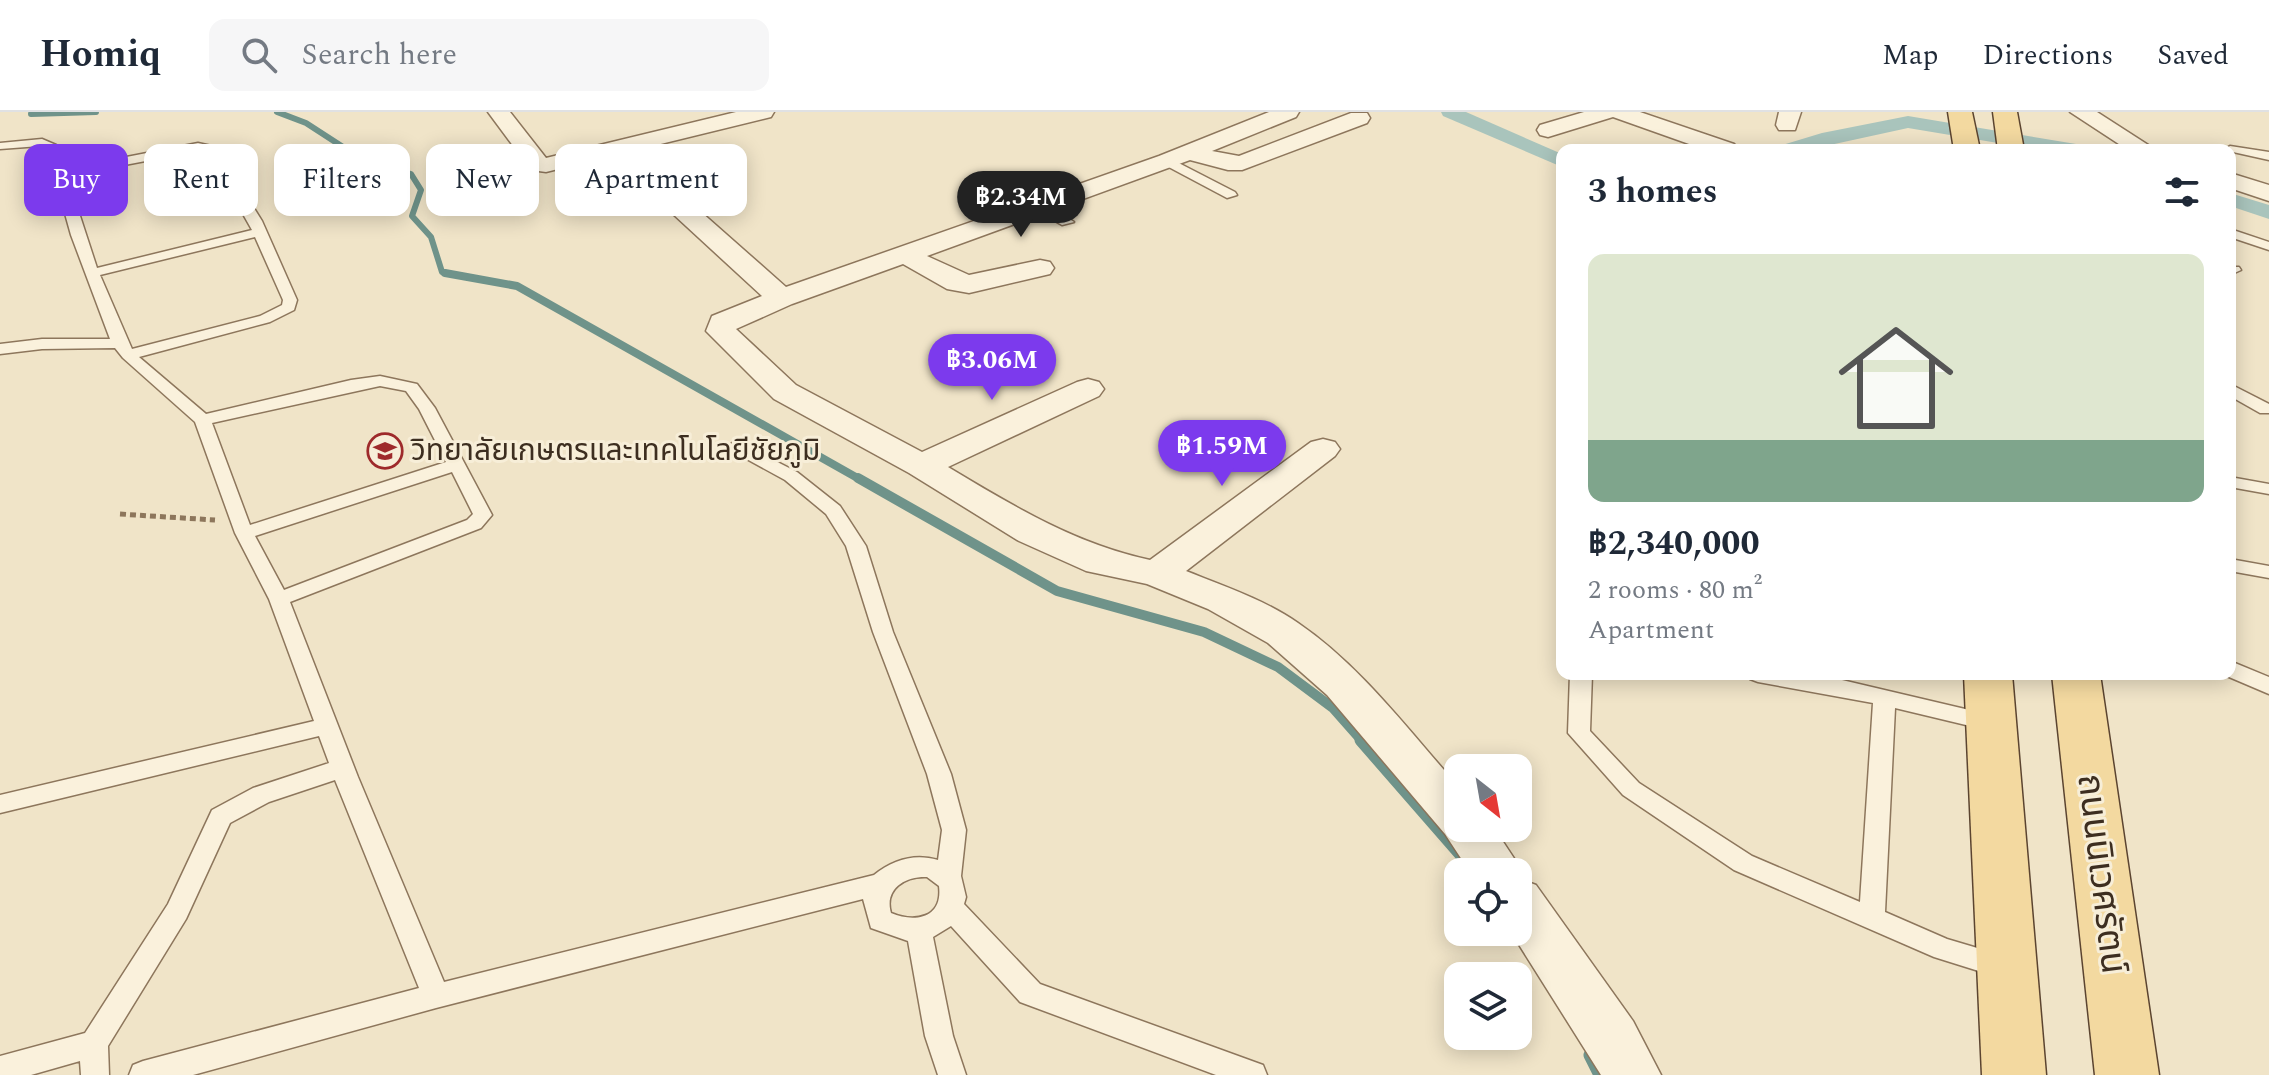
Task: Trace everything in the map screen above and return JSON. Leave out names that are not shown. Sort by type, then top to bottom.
[{"type":"main road","points":[[1960,112],[1966,144]]},
{"type":"main road","points":[[2005,112],[2010,144]]},
{"type":"main road","name":"ถนนนิเวศรัตน์","points":[[2077,680],[2127,1075]]},
{"type":"main road","points":[[1990,698],[2014,1075]]},
{"type":"street","points":[[499,112],[539,165],[555,164]]},
{"type":"street","points":[[636,144],[763,112]]},
{"type":"street","points":[[1288,112],[1178,156],[782,298],[723,322],[721,331],[744,349],[785,392],[921,466],[1032,533],[1100,562],[1157,574],[1222,600],[1283,633],[1342,684],[1444,803]]},
{"type":"street","points":[[1548,130],[1607,112]]},
{"type":"street","points":[[1630,116],[1662,112]]},
{"type":"street","points":[[2081,112],[2134,144]]},
{"type":"street","points":[[1630,116],[1711,144]]},
{"type":"street","points":[[1178,156],[1242,163],[1359,118]]},
{"type":"street","points":[[2236,182],[2269,193]]},
{"type":"street","points":[[691,216],[782,298]]},
{"type":"street","points":[[904,254],[957,283],[969,284],[1040,268]]},
{"type":"street","points":[[921,466],[1088,389]]},
{"type":"street","points":[[1157,574],[1323,449]]},
{"type":"street","points":[[1532,921],[1613,1040],[1632,1075]]},
{"type":"lane","points":[[0,146],[24,145]]},
{"type":"lane","points":[[0,349],[42,344],[124,349],[265,319],[289,307],[290,300],[260,232],[212,149],[206,146],[128,161]]},
{"type":"lane","points":[[2236,151],[2269,156]]},
{"type":"lane","points":[[1178,156],[1231,195]]},
{"type":"lane","points":[[1039,206],[1067,222]]},
{"type":"lane","points":[[74,216],[124,349],[203,420],[242,527],[279,599],[343,768],[436,996]]},
{"type":"lane","points":[[93,273],[260,232]]},
{"type":"lane","points":[[2236,235],[2269,246]]},
{"type":"lane","points":[[203,420],[324,389],[380,381],[411,387],[427,408],[483,515],[474,524],[279,599]]},
{"type":"lane","points":[[2236,392],[2266,409]]},
{"type":"lane","points":[[738,447],[791,476],[833,510],[856,546],[883,632],[939,774],[954,830],[948,877]]},
{"type":"lane","points":[[242,527],[458,464]]},
{"type":"lane","points":[[2236,483],[2269,489]]},
{"type":"lane","points":[[2236,566],[2269,572]]},
{"type":"lane","points":[[2236,672],[2269,686]]},
{"type":"lane","points":[[1581,680],[1579,733],[1631,789],[1743,863],[1943,949],[2007,968]]},
{"type":"lane","points":[[1798,680],[1884,698],[1990,698]]},
{"type":"lane","points":[[1872,918],[1884,698]]},
{"type":"lane","points":[[0,804],[327,726]]},
{"type":"lane","points":[[95,1075],[94,1044],[177,911],[221,817],[261,795],[343,768]]},
{"type":"lane","points":[[915,866],[934,867],[948,877],[955,892],[952,909],[938,923],[919,931],[897,930],[880,920],[875,902],[882,884],[896,871],[915,866]]},
{"type":"lane","points":[[143,1075],[436,996],[882,884]]},
{"type":"lane","points":[[952,909],[1030,993],[1253,1075]]},
{"type":"lane","points":[[919,931],[939,1036],[952,1075]]},
{"type":"lane","points":[[0,1070],[94,1044]]},
{"type":"path","points":[[120,514],[242,527]]},
{"type":"waterway","points":[[31,114],[96,112]]},
{"type":"waterway","points":[[277,112],[306,123],[360,158],[411,174],[421,190],[412,216],[431,237],[442,272],[456,275]]},
{"type":"waterway","points":[[1450,112],[1556,158]]},
{"type":"waterway","points":[[1806,144],[1908,122],[2040,144]]},
{"type":"waterway","points":[[2236,201],[2269,212]]},
{"type":"waterway","points":[[445,273],[456,275]]},
{"type":"waterway","points":[[456,275],[517,286],[861,480]]},
{"type":"waterway","points":[[858,478],[1057,591],[1204,632],[1278,667],[1333,708],[1363,742]]},
{"type":"waterway","points":[[1361,740],[1464,858]]},
{"type":"waterway","points":[[1590,1055],[1600,1075]]},
{"type":"place","name":"วิทยาลัยเกษตรและเทคโนโลยีชัยภูมิ","points":[[385,451]]}]
